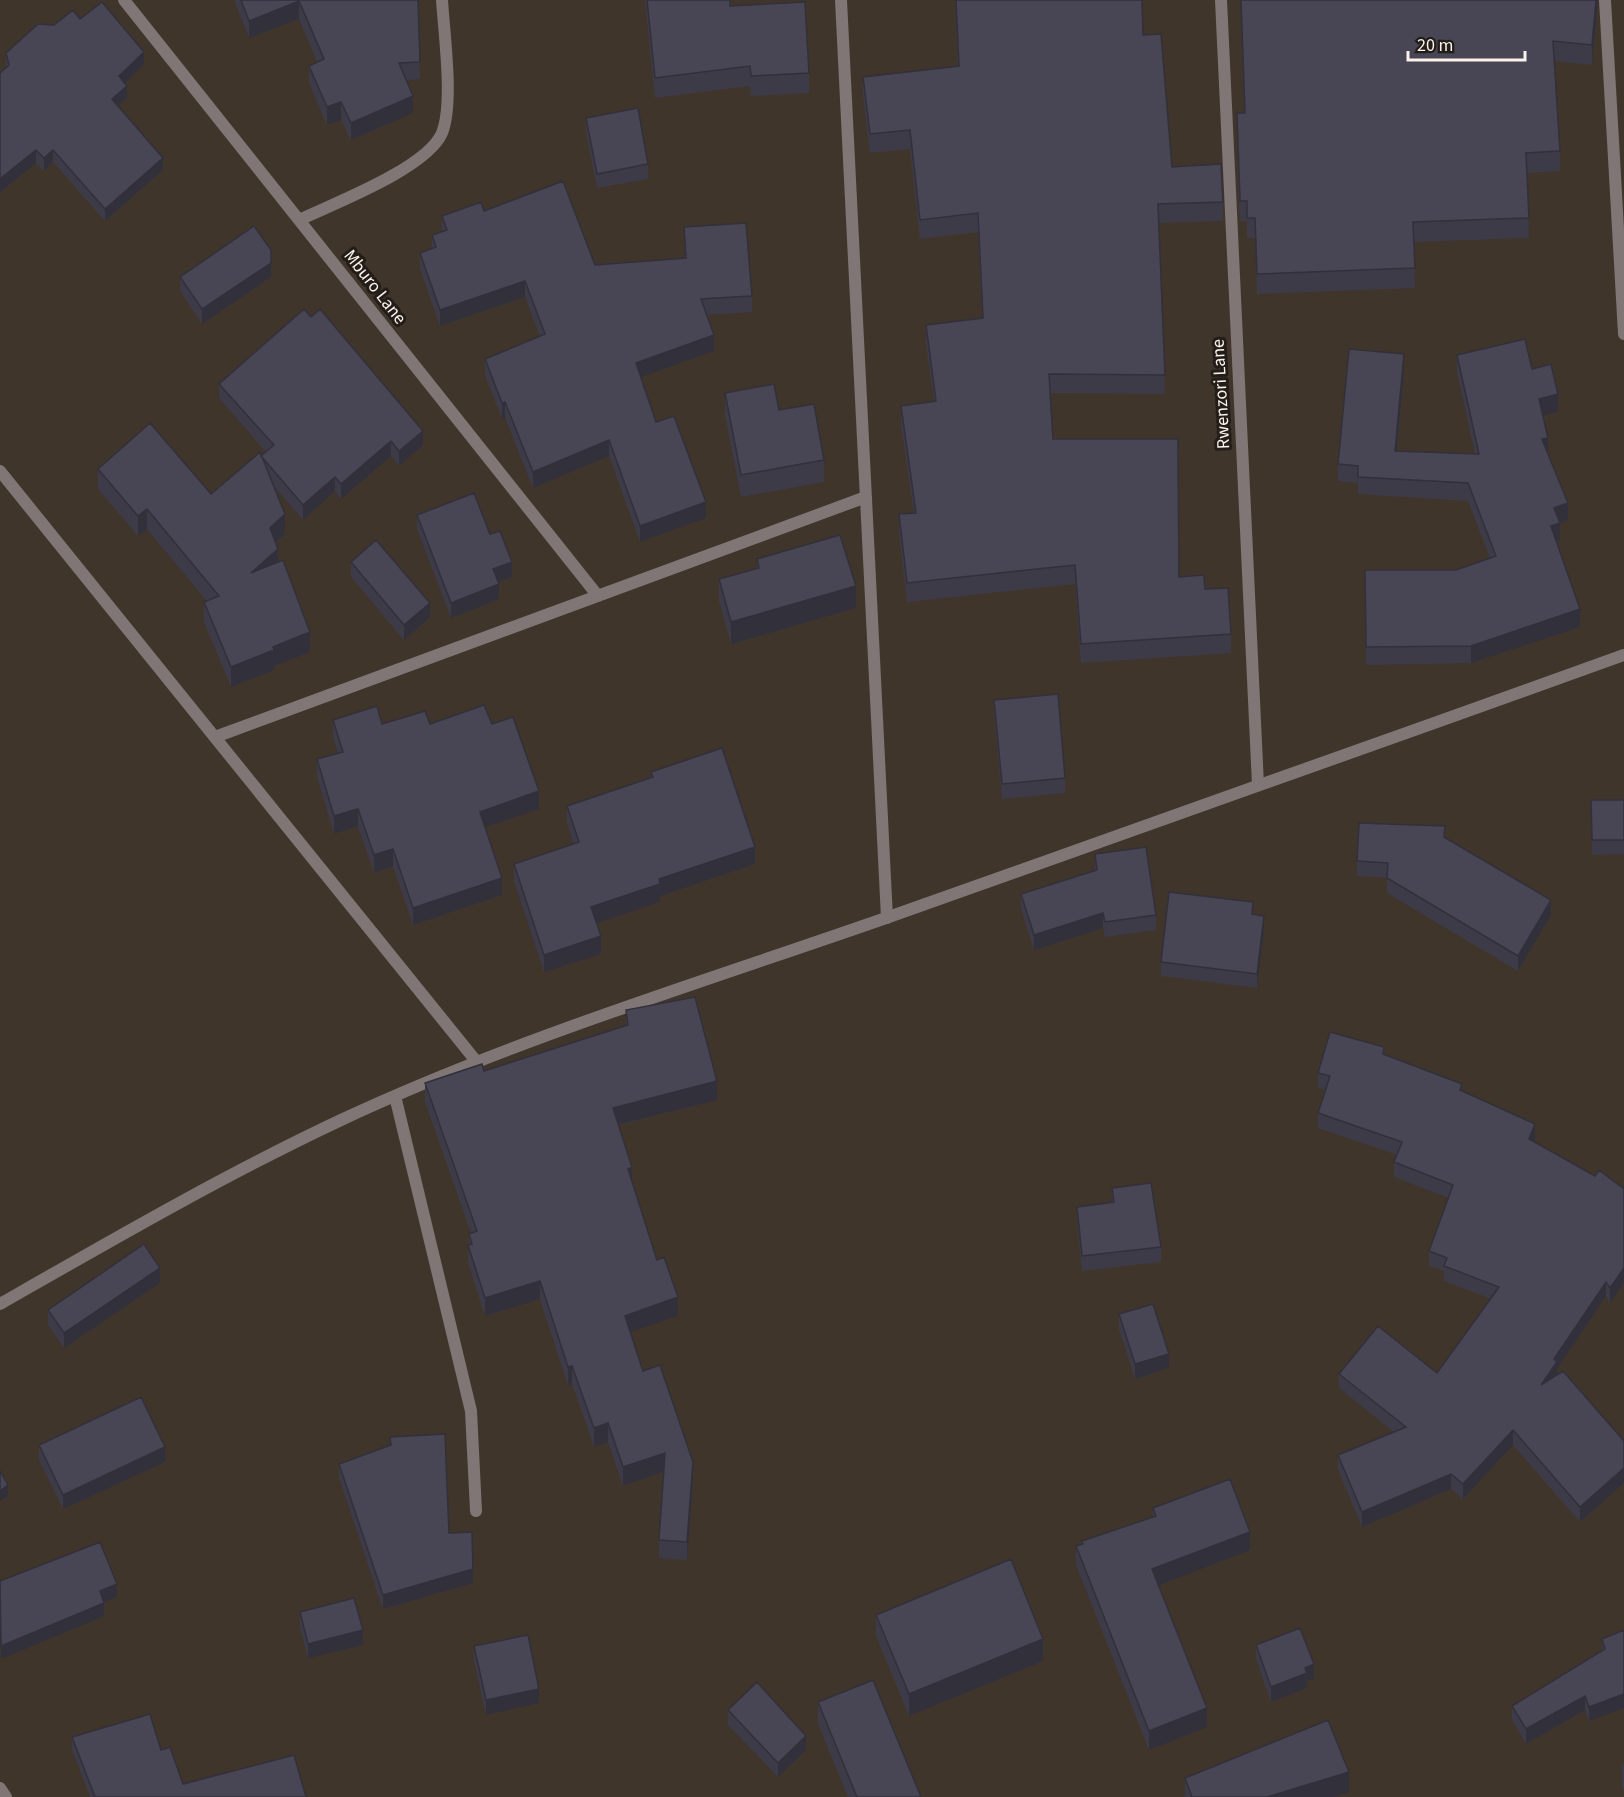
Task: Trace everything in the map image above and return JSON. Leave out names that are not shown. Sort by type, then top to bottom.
[{"type":"street","name":"Mburo Lane","points":[[124,0],[598,596]]},
{"type":"street","points":[[299,220],[416,162],[441,134],[446,116],[447,90],[442,0]]},
{"type":"street","points":[[841,0],[887,918]]},
{"type":"street","name":"Rwenzori Lane","points":[[1221,0],[1258,785]]},
{"type":"street","points":[[1605,0],[1624,334]]},
{"type":"street","points":[[0,471],[476,1061]]},
{"type":"street","points":[[215,737],[866,497]]},
{"type":"street","points":[[0,1304],[182,1201],[339,1121],[476,1061],[618,1009],[887,918],[1624,655]]},
{"type":"street","points":[[395,1096],[471,1411],[476,1510]]},
{"type":"street","points":[[0,1788],[6,1797]]},
{"type":"building","points":[[241,0],[418,0],[420,62],[399,63],[413,96],[351,123],[341,102],[327,107],[309,66],[324,59],[299,1],[249,21]]},
{"type":"building","points":[[647,0],[730,0],[730,6],[805,2],[809,73],[751,76],[750,66],[655,78]]},
{"type":"building","points":[[956,0],[1142,0],[1143,35],[1161,34],[1172,167],[1221,164],[1223,202],[1158,204],[1165,375],[1049,374],[1053,439],[1178,439],[1179,577],[1204,575],[1205,589],[1228,588],[1231,634],[1081,644],[1075,565],[907,583],[899,514],[916,513],[901,406],[936,401],[926,325],[983,318],[978,213],[920,220],[910,130],[870,134],[863,77],[959,66]]},
{"type":"building","points":[[1241,0],[1596,0],[1592,45],[1553,41],[1560,151],[1526,153],[1529,218],[1413,222],[1415,268],[1257,274],[1255,218],[1247,218],[1247,201],[1240,201],[1237,113],[1245,113]]},
{"type":"building","points":[[102,2],[144,52],[119,76],[127,86],[112,99],[163,158],[105,209],[53,150],[44,158],[36,150],[0,179],[0,73],[9,65],[6,53],[38,24],[54,25],[73,10],[80,19]]},
{"type":"building","points":[[638,108],[648,164],[597,174],[586,118]]},
{"type":"building","points":[[563,181],[595,265],[686,258],[684,227],[746,223],[752,296],[701,299],[714,335],[636,363],[656,422],[674,416],[706,502],[640,526],[609,440],[533,472],[485,359],[545,334],[525,281],[440,310],[420,253],[436,247],[432,235],[447,230],[442,216],[481,202],[484,211]]},
{"type":"building","points":[[254,226],[271,250],[271,263],[202,309],[180,277]]},
{"type":"building","points":[[304,309],[311,317],[320,309],[423,431],[399,451],[391,441],[341,484],[335,477],[303,505],[261,456],[274,445],[219,384]]},
{"type":"building","points":[[1525,339],[1532,369],[1551,364],[1558,394],[1539,399],[1548,438],[1542,439],[1568,503],[1554,508],[1560,523],[1551,526],[1580,609],[1471,646],[1366,647],[1365,570],[1456,570],[1496,556],[1468,483],[1358,477],[1358,466],[1338,464],[1349,349],[1404,354],[1395,451],[1479,454],[1457,355]]},
{"type":"building","points":[[774,384],[779,410],[814,404],[824,460],[741,475],[725,393]]},
{"type":"building","points":[[150,423],[211,494],[260,452],[285,514],[270,528],[278,549],[251,573],[283,560],[310,632],[273,647],[274,650],[231,667],[204,602],[219,596],[147,509],[138,516],[98,469]]},
{"type":"building","points":[[474,493],[490,534],[500,531],[512,562],[493,569],[499,584],[451,603],[417,515]]},
{"type":"building","points":[[840,535],[856,586],[731,622],[719,579],[759,568],[757,559]]},
{"type":"building","points":[[376,540],[430,603],[404,625],[351,562]]},
{"type":"building","points":[[1058,694],[1065,778],[1002,784],[994,700]]},
{"type":"building","points":[[484,705],[492,724],[513,717],[539,791],[480,812],[502,878],[413,908],[393,849],[374,855],[358,809],[334,816],[317,759],[343,752],[333,720],[377,706],[382,724],[425,711],[430,724]]},
{"type":"building","points":[[722,748],[755,847],[659,879],[660,884],[591,907],[601,936],[544,955],[514,864],[579,842],[567,806],[653,777],[651,772]]},
{"type":"building","points":[[1591,800],[1624,800],[1624,840],[1592,840]]},
{"type":"building","points":[[1359,823],[1445,826],[1444,837],[1551,900],[1518,956],[1387,878],[1388,863],[1357,861]]},
{"type":"building","points":[[1146,847],[1156,915],[1105,922],[1103,913],[1034,935],[1021,894],[1097,870],[1095,854]]},
{"type":"building","points":[[1169,892],[1253,902],[1252,914],[1264,916],[1257,974],[1161,962]]},
{"type":"building","points":[[695,997],[717,1081],[613,1108],[632,1167],[628,1169],[657,1260],[664,1257],[678,1297],[625,1316],[643,1371],[660,1365],[693,1462],[687,1542],[659,1540],[665,1453],[623,1467],[608,1423],[594,1428],[572,1366],[568,1367],[540,1281],[485,1298],[468,1245],[472,1244],[469,1234],[477,1231],[425,1083],[482,1064],[484,1071],[628,1025],[626,1010]]},
{"type":"building","points":[[1330,1032],[1384,1047],[1383,1054],[1462,1084],[1460,1090],[1535,1124],[1529,1139],[1595,1176],[1599,1170],[1623,1188],[1624,1186],[1624,1268],[1610,1288],[1606,1282],[1554,1359],[1557,1362],[1541,1385],[1563,1371],[1624,1441],[1624,1468],[1580,1507],[1513,1430],[1463,1484],[1451,1474],[1362,1512],[1338,1455],[1406,1427],[1339,1374],[1378,1326],[1437,1373],[1499,1287],[1444,1266],[1447,1258],[1429,1251],[1453,1185],[1394,1162],[1402,1142],[1318,1113],[1330,1076],[1318,1073]]},
{"type":"building","points":[[1151,1183],[1161,1247],[1082,1256],[1077,1207],[1114,1202],[1112,1188]]},
{"type":"building","points":[[144,1244],[160,1268],[64,1333],[48,1310]]},
{"type":"building","points":[[1153,1304],[1169,1354],[1135,1364],[1119,1314]]},
{"type":"building","points":[[141,1397],[165,1447],[63,1495],[39,1445]]},
{"type":"building","points":[[445,1434],[449,1533],[472,1532],[473,1569],[383,1595],[339,1464],[391,1445],[390,1437]]},
{"type":"building","points":[[0,1471],[8,1485],[0,1491]]},
{"type":"building","points":[[1230,1479],[1250,1532],[1152,1569],[1207,1708],[1149,1731],[1076,1546],[1083,1544],[1082,1541],[1156,1516],[1153,1508]]},
{"type":"building","points":[[100,1542],[117,1584],[100,1591],[104,1603],[1,1646],[0,1581]]},
{"type":"building","points":[[1011,1559],[1043,1639],[909,1694],[876,1615]]},
{"type":"building","points":[[354,1598],[363,1630],[308,1644],[300,1612]]},
{"type":"building","points":[[1300,1628],[1314,1664],[1305,1668],[1307,1673],[1271,1687],[1256,1645]]},
{"type":"building","points":[[1624,1630],[1624,1694],[1589,1707],[1585,1696],[1526,1729],[1512,1706],[1605,1649],[1602,1639]]},
{"type":"building","points":[[528,1635],[539,1689],[486,1700],[474,1646]]},
{"type":"building","points":[[873,1680],[921,1797],[857,1797],[818,1702]]},
{"type":"building","points":[[757,1682],[806,1736],[778,1763],[728,1710]]},
{"type":"building","points":[[150,1714],[161,1750],[170,1747],[183,1784],[294,1755],[306,1797],[95,1797],[72,1737]]},
{"type":"building","points":[[1328,1720],[1349,1772],[1267,1797],[1192,1797],[1185,1778]]}]
